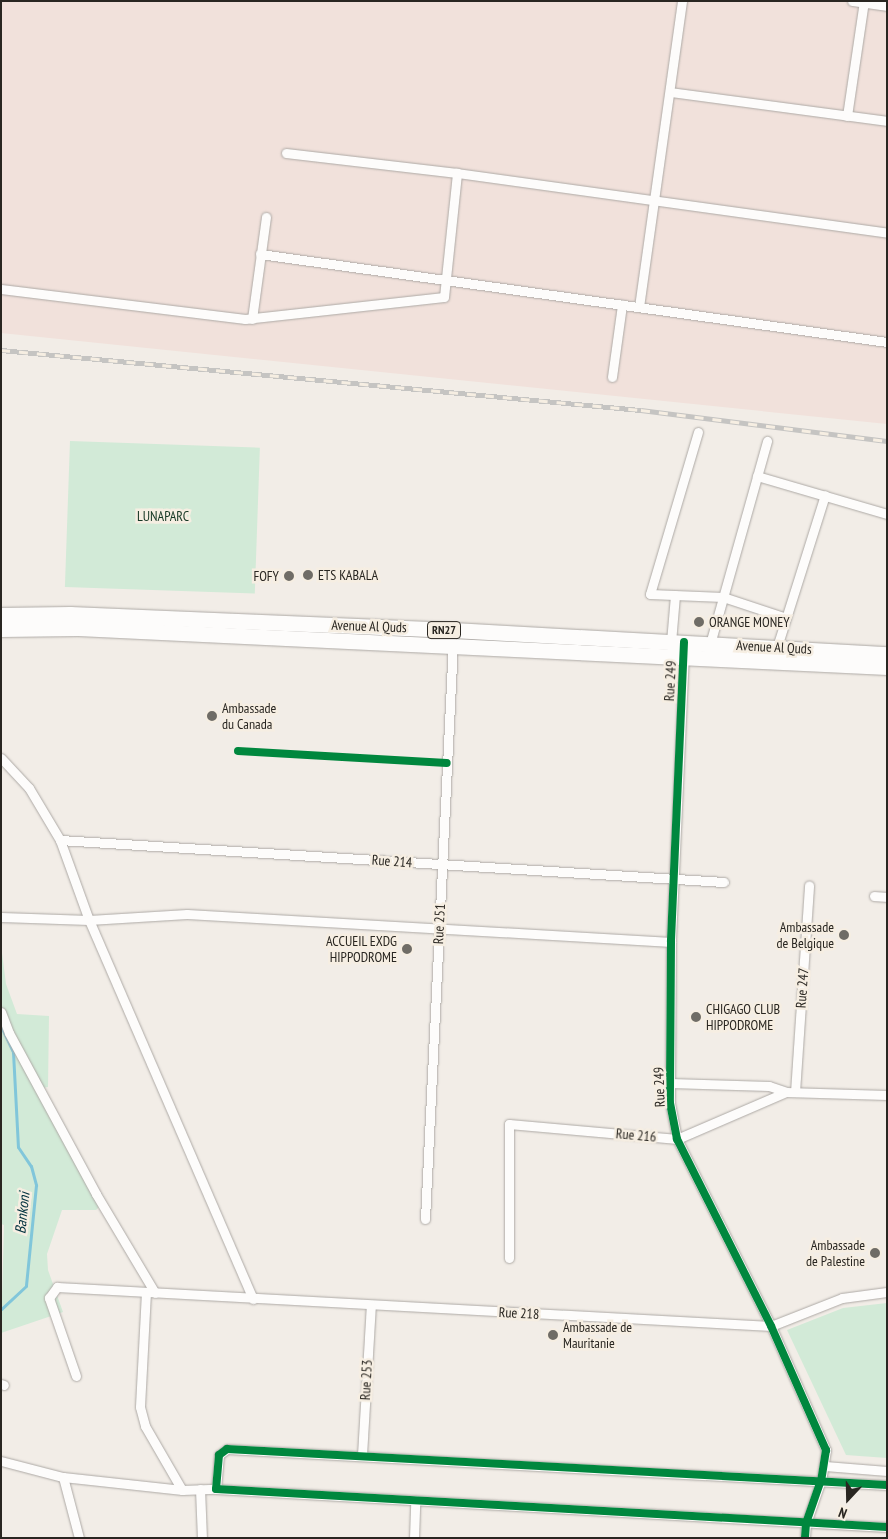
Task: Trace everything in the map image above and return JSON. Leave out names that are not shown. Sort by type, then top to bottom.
[{"type":"main road","name":"Avenue Al Quds","points":[[1,615],[70,614],[453,630],[680,647],[887,667]]},
{"type":"main road","name":"Avenue Al Quds","points":[[1,629],[78,628],[453,646],[680,647],[710,644],[887,654]]},
{"type":"street","points":[[639,307],[682,1]]},
{"type":"street","points":[[852,1],[887,6]]},
{"type":"street","points":[[847,116],[864,2]]},
{"type":"street","points":[[670,92],[887,121]]},
{"type":"street","points":[[286,153],[457,173],[887,233]]},
{"type":"street","points":[[1,288],[252,319],[444,297],[457,173]]},
{"type":"street","points":[[252,319],[266,217]]},
{"type":"street","points":[[260,254],[887,342]]},
{"type":"street","points":[[612,377],[622,305]]},
{"type":"street","points":[[698,432],[650,594],[723,597],[786,618]]},
{"type":"street","points":[[710,644],[767,441]]},
{"type":"street","points":[[757,476],[887,514]]},
{"type":"street","points":[[777,647],[825,496]]},
{"type":"street","name":"Rue 249","points":[[674,595],[680,647],[671,942],[670,1103],[677,1138],[771,1326],[826,1450],[825,1466],[806,1522],[805,1538]]},
{"type":"street","name":"Rue 251","points":[[425,1219],[453,630]]},
{"type":"street","points":[[1,758],[29,788],[60,840],[89,920],[253,1299]]},
{"type":"street","name":"Rue 214","points":[[60,840],[724,882]]},
{"type":"street","name":"Rue 247","points":[[791,1092],[809,885]]},
{"type":"street","points":[[874,896],[887,897]]},
{"type":"street","points":[[1,917],[89,920],[187,914],[671,942]]},
{"type":"street","points":[[1,1012],[9,1033],[150,1293],[140,1408],[144,1426],[182,1490]]},
{"type":"street","points":[[670,1083],[769,1086],[791,1092]]},
{"type":"street","name":"Rue 216","points":[[509,1258],[509,1124],[677,1138],[791,1092],[887,1094]]},
{"type":"street","name":"Rue 218","points":[[76,1376],[49,1298],[52,1290],[57,1287],[771,1326],[842,1298],[887,1292]]},
{"type":"street","name":"Rue 253","points":[[362,1455],[371,1305]]},
{"type":"street","points":[[216,1489],[219,1456],[227,1449],[887,1485]]},
{"type":"street","points":[[1,1460],[63,1477],[182,1490],[216,1489],[887,1527]]},
{"type":"street","points":[[825,1466],[887,1471]]},
{"type":"street","points":[[63,1477],[79,1538]]},
{"type":"street","points":[[200,1490],[202,1538]]},
{"type":"street","points":[[414,1538],[416,1500]]},
{"type":"shaded area","points":[[1,1],[887,1],[887,424],[1,333]]},
{"type":"green space","name":"LUNAPARC","points":[[70,441],[260,448],[255,594],[65,587]]},
{"type":"green space","points":[[1,945],[6,984],[17,1014],[49,1016],[48,1087],[40,1088],[99,1207],[96,1210],[62,1210],[47,1254],[48,1270],[63,1312],[1,1333],[4,1225],[1,1224]]},
{"type":"green space","points":[[887,1303],[887,1458],[846,1455],[787,1330],[843,1308]]},
{"type":"waterway","name":"Bankoni","points":[[1,1026],[13,1052],[18,1147],[31,1166],[36,1185],[26,1286],[1,1309]]},
{"type":"railway","points":[[1,350],[641,410],[887,441]]},
{"type":"cycle path","points":[[684,642],[671,942],[670,1103],[677,1139],[771,1326],[826,1450],[821,1480],[806,1523],[805,1538]]},
{"type":"cycle path","points":[[238,751],[447,763]]},
{"type":"cycle path","points":[[887,1485],[227,1449],[219,1455],[216,1489],[887,1527]]},
{"type":"place","name":"ETS KABALA","points":[[308,575]]},
{"type":"place","name":"FOFY","points":[[289,576]]},
{"type":"place","name":"ORANGE MONEY","points":[[699,622]]},
{"type":"place","name":"Ambassade du Canada","points":[[212,716]]},
{"type":"place","name":"Ambassade de Belgique","points":[[844,935]]},
{"type":"place","name":"ACCUEIL EXDG HIPPODROME","points":[[407,949]]},
{"type":"place","name":"CHIGAGO CLUB HIPPODROME","points":[[696,1017]]},
{"type":"place","name":"Ambassade de Palestine","points":[[875,1253]]},
{"type":"place","name":"Ambassade de Mauritanie","points":[[553,1335]]}]
